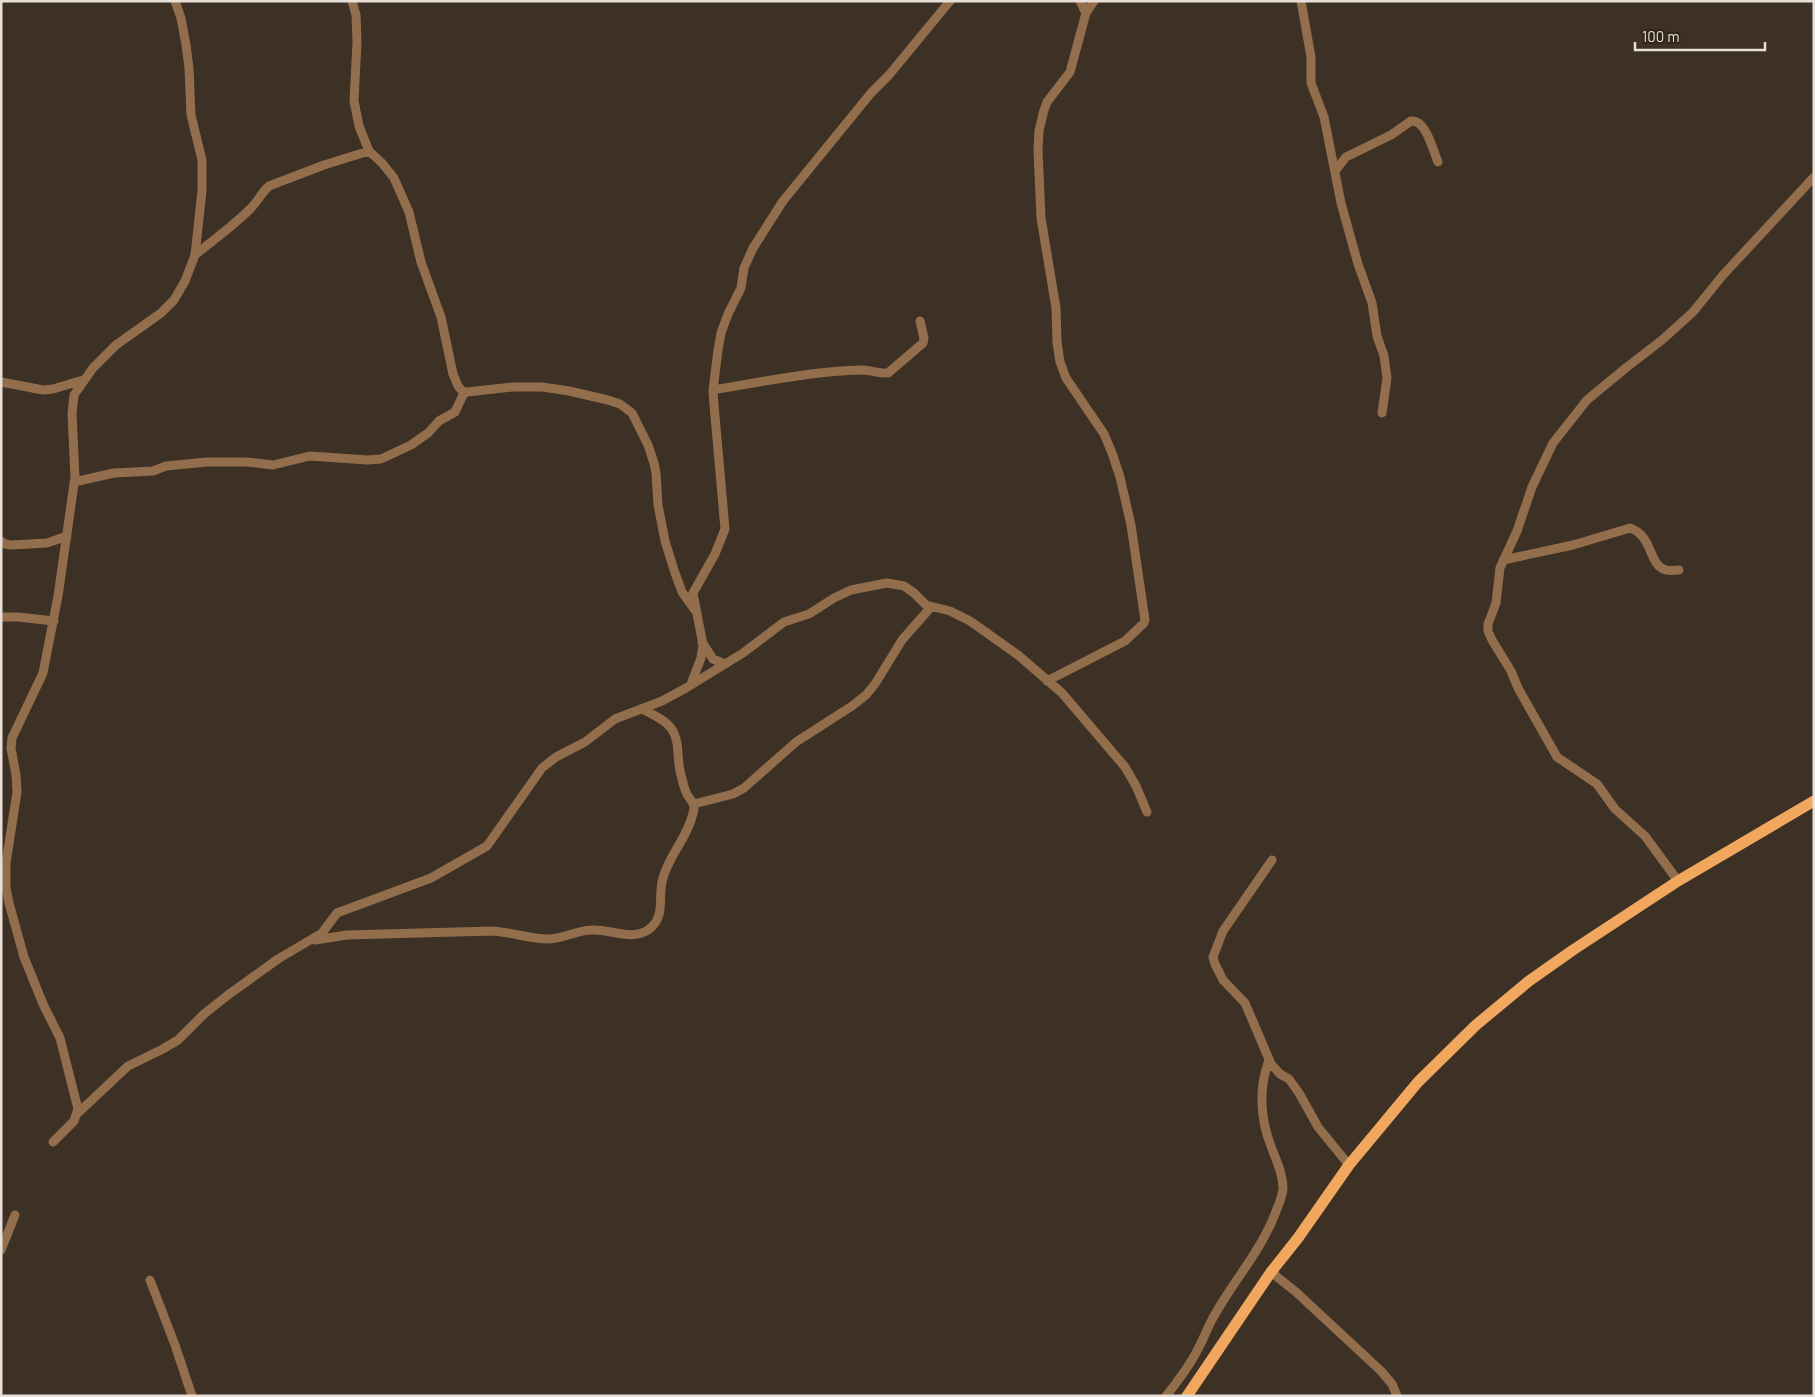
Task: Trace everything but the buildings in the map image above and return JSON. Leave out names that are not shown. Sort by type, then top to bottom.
[{"type":"main road","points":[[1187,1396],[1271,1272],[1298,1238],[1348,1165],[1418,1082],[1490,1012],[1568,953],[1678,881],[1814,801]]},
{"type":"street","points":[[78,1113],[77,1102],[60,1038],[43,1004],[20,943],[9,903],[5,874],[17,792],[12,738],[44,673],[54,621],[74,482],[72,414],[74,395],[83,380],[116,344],[161,313],[174,300],[185,281],[195,255],[202,198],[202,160],[191,115],[186,45],[181,18],[174,1]]},
{"type":"street","points":[[352,1],[356,16],[357,42],[354,101],[359,126],[369,151],[394,178],[409,212],[421,262],[441,317],[453,374],[458,386],[464,393]]},
{"type":"street","points":[[691,684],[701,658],[702,642],[693,594],[715,554],[724,529],[713,390],[718,350],[723,327],[741,288],[744,268],[753,248],[783,201],[871,93],[889,75],[950,1]]},
{"type":"street","points":[[1080,1],[1086,13]]},
{"type":"street","points":[[1047,681],[1125,641],[1145,620],[1131,525],[1120,477],[1104,434],[1066,378],[1060,362],[1057,342],[1056,308],[1041,218],[1038,150],[1039,131],[1044,110],[1047,102],[1070,72],[1086,13],[1094,1]]},
{"type":"street","points":[[1301,1],[1311,57],[1312,83],[1324,118],[1341,204],[1358,264],[1372,303],[1377,336],[1384,356],[1387,378],[1382,413]]},
{"type":"street","points":[[1335,171],[1346,157],[1391,135],[1411,121],[1420,123],[1424,128],[1438,162]]},
{"type":"street","points":[[195,255],[246,213],[269,186],[332,162],[369,151]]},
{"type":"street","points":[[1678,881],[1645,836],[1615,809],[1597,784],[1557,757],[1487,628],[1496,603],[1498,576],[1503,560],[1517,531],[1532,486],[1553,443],[1587,400],[1682,323],[1723,275],[1814,177]]},
{"type":"street","points":[[713,390],[811,375],[862,370],[882,374],[888,373],[923,343],[924,338],[920,321]]},
{"type":"street","points":[[1,382],[43,390],[53,390],[83,380]]},
{"type":"street","points":[[74,482],[114,473],[153,471],[166,466],[207,462],[247,462],[273,466],[299,457],[310,456],[367,460],[381,459],[411,445],[428,433],[439,420],[453,414],[464,393],[473,390],[542,386],[569,391],[620,404],[632,413],[648,445],[654,463],[658,505],[665,541],[675,573],[682,592],[695,610]]},
{"type":"street","points":[[1503,560],[1573,545],[1630,528],[1643,535],[1656,563],[1660,567],[1665,570],[1679,570]]},
{"type":"street","points":[[1,541],[11,545],[47,543],[67,536]]},
{"type":"street","points":[[54,1142],[74,1121],[78,1113],[128,1066],[178,1040],[204,1014],[228,995],[278,958],[322,933],[337,913],[431,878],[487,846],[534,779],[549,762],[585,742],[615,719],[662,701],[725,664],[784,622],[809,614],[851,590],[887,583],[897,584],[909,589],[924,603],[950,611],[970,621],[1018,655],[1062,693],[1125,767],[1148,812]]},
{"type":"street","points":[[694,804],[733,794],[744,788],[796,742],[866,695],[875,684],[894,650],[932,607]]},
{"type":"street","points":[[1,617],[54,621]]},
{"type":"street","points":[[702,642],[713,659],[725,664]]},
{"type":"street","points":[[310,941],[348,934],[492,931],[511,932],[549,939],[582,930],[594,929],[619,934],[641,933],[649,929],[658,920],[661,910],[662,881],[665,870],[689,824],[694,812],[694,804],[688,796],[679,770],[676,736],[670,726],[642,709]]},
{"type":"street","points":[[1272,860],[1223,931],[1213,957],[1223,980],[1246,1003],[1269,1060],[1275,1069],[1289,1079],[1318,1127],[1348,1165]]},
{"type":"street","points":[[1166,1396],[1198,1350],[1226,1295],[1254,1257],[1282,1197],[1281,1172],[1262,1116],[1263,1081],[1269,1060]]},
{"type":"street","points":[[1,1250],[15,1215]]},
{"type":"street","points":[[1271,1272],[1296,1292],[1381,1371],[1392,1384],[1397,1396]]},
{"type":"street","points":[[150,1280],[192,1396]]}]
